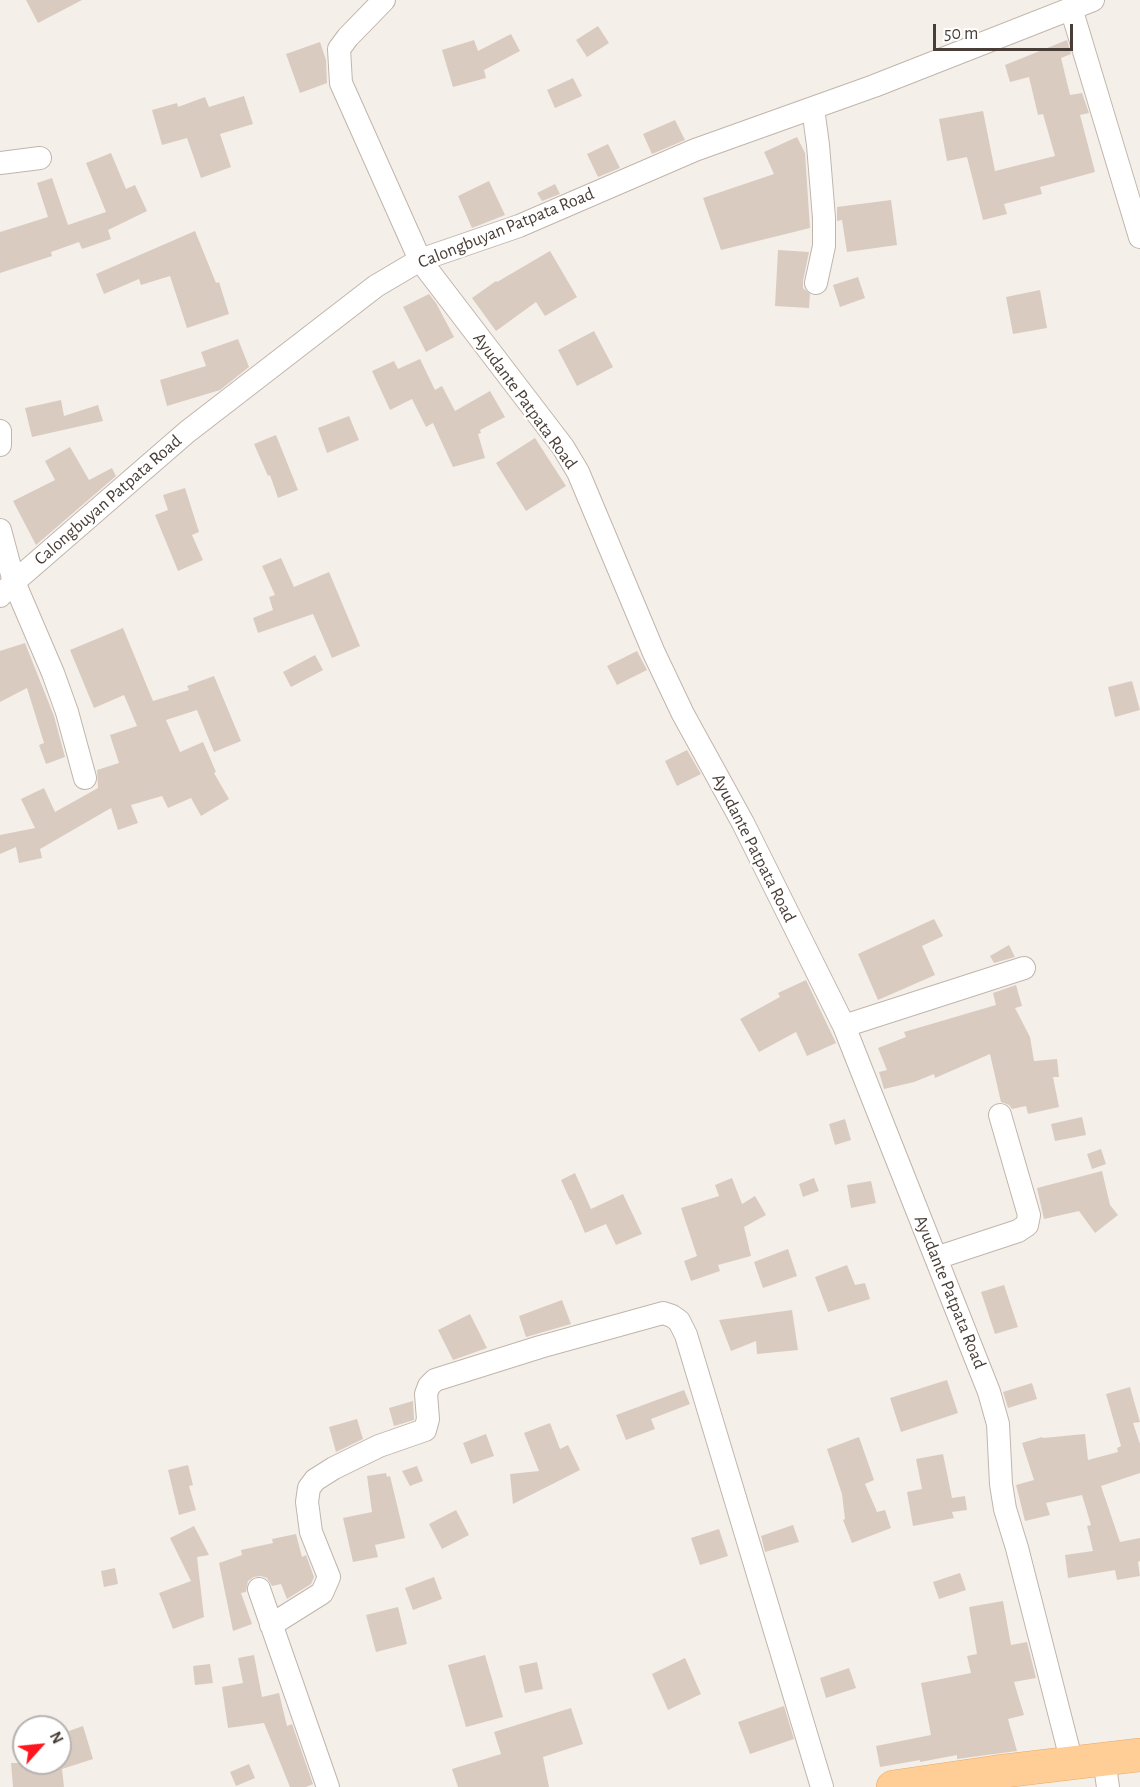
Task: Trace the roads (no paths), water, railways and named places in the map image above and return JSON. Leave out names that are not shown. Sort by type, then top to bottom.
[{"type":"main road","points":[[893,1787],[1072,1762],[1106,1773],[1140,1755]]},
{"type":"street","name":"Ayudante Patpata Road","points":[[384,0],[339,49],[341,83],[420,260],[563,447],[578,472],[673,694],[744,823],[844,1026],[989,1392],[998,1424],[1001,1484],[1005,1509],[1072,1762]]},
{"type":"street","name":"Calongbuyan Patpata Road","points":[[7,589],[187,432],[376,286],[420,260],[519,226],[695,150],[874,86],[1093,0]]},
{"type":"street","points":[[1071,8],[1140,237]]},
{"type":"street","points":[[813,108],[824,218],[824,246],[816,283]]},
{"type":"street","points":[[0,163],[40,158]]},
{"type":"street","points":[[0,431],[0,445]]},
{"type":"street","points":[[0,530],[7,589],[53,674],[67,712],[85,778]]},
{"type":"street","points":[[844,1026],[1024,968]]},
{"type":"street","points":[[936,1258],[1018,1231],[1027,1225],[1029,1215],[1000,1115]]},
{"type":"street","points":[[271,1625],[322,1593],[329,1577],[311,1532],[309,1488],[315,1480],[334,1468],[379,1446],[425,1430],[429,1419],[426,1394],[429,1386],[435,1380],[540,1347],[663,1313],[679,1321],[686,1335],[822,1787]]},
{"type":"street","points":[[259,1589],[328,1787]]}]
